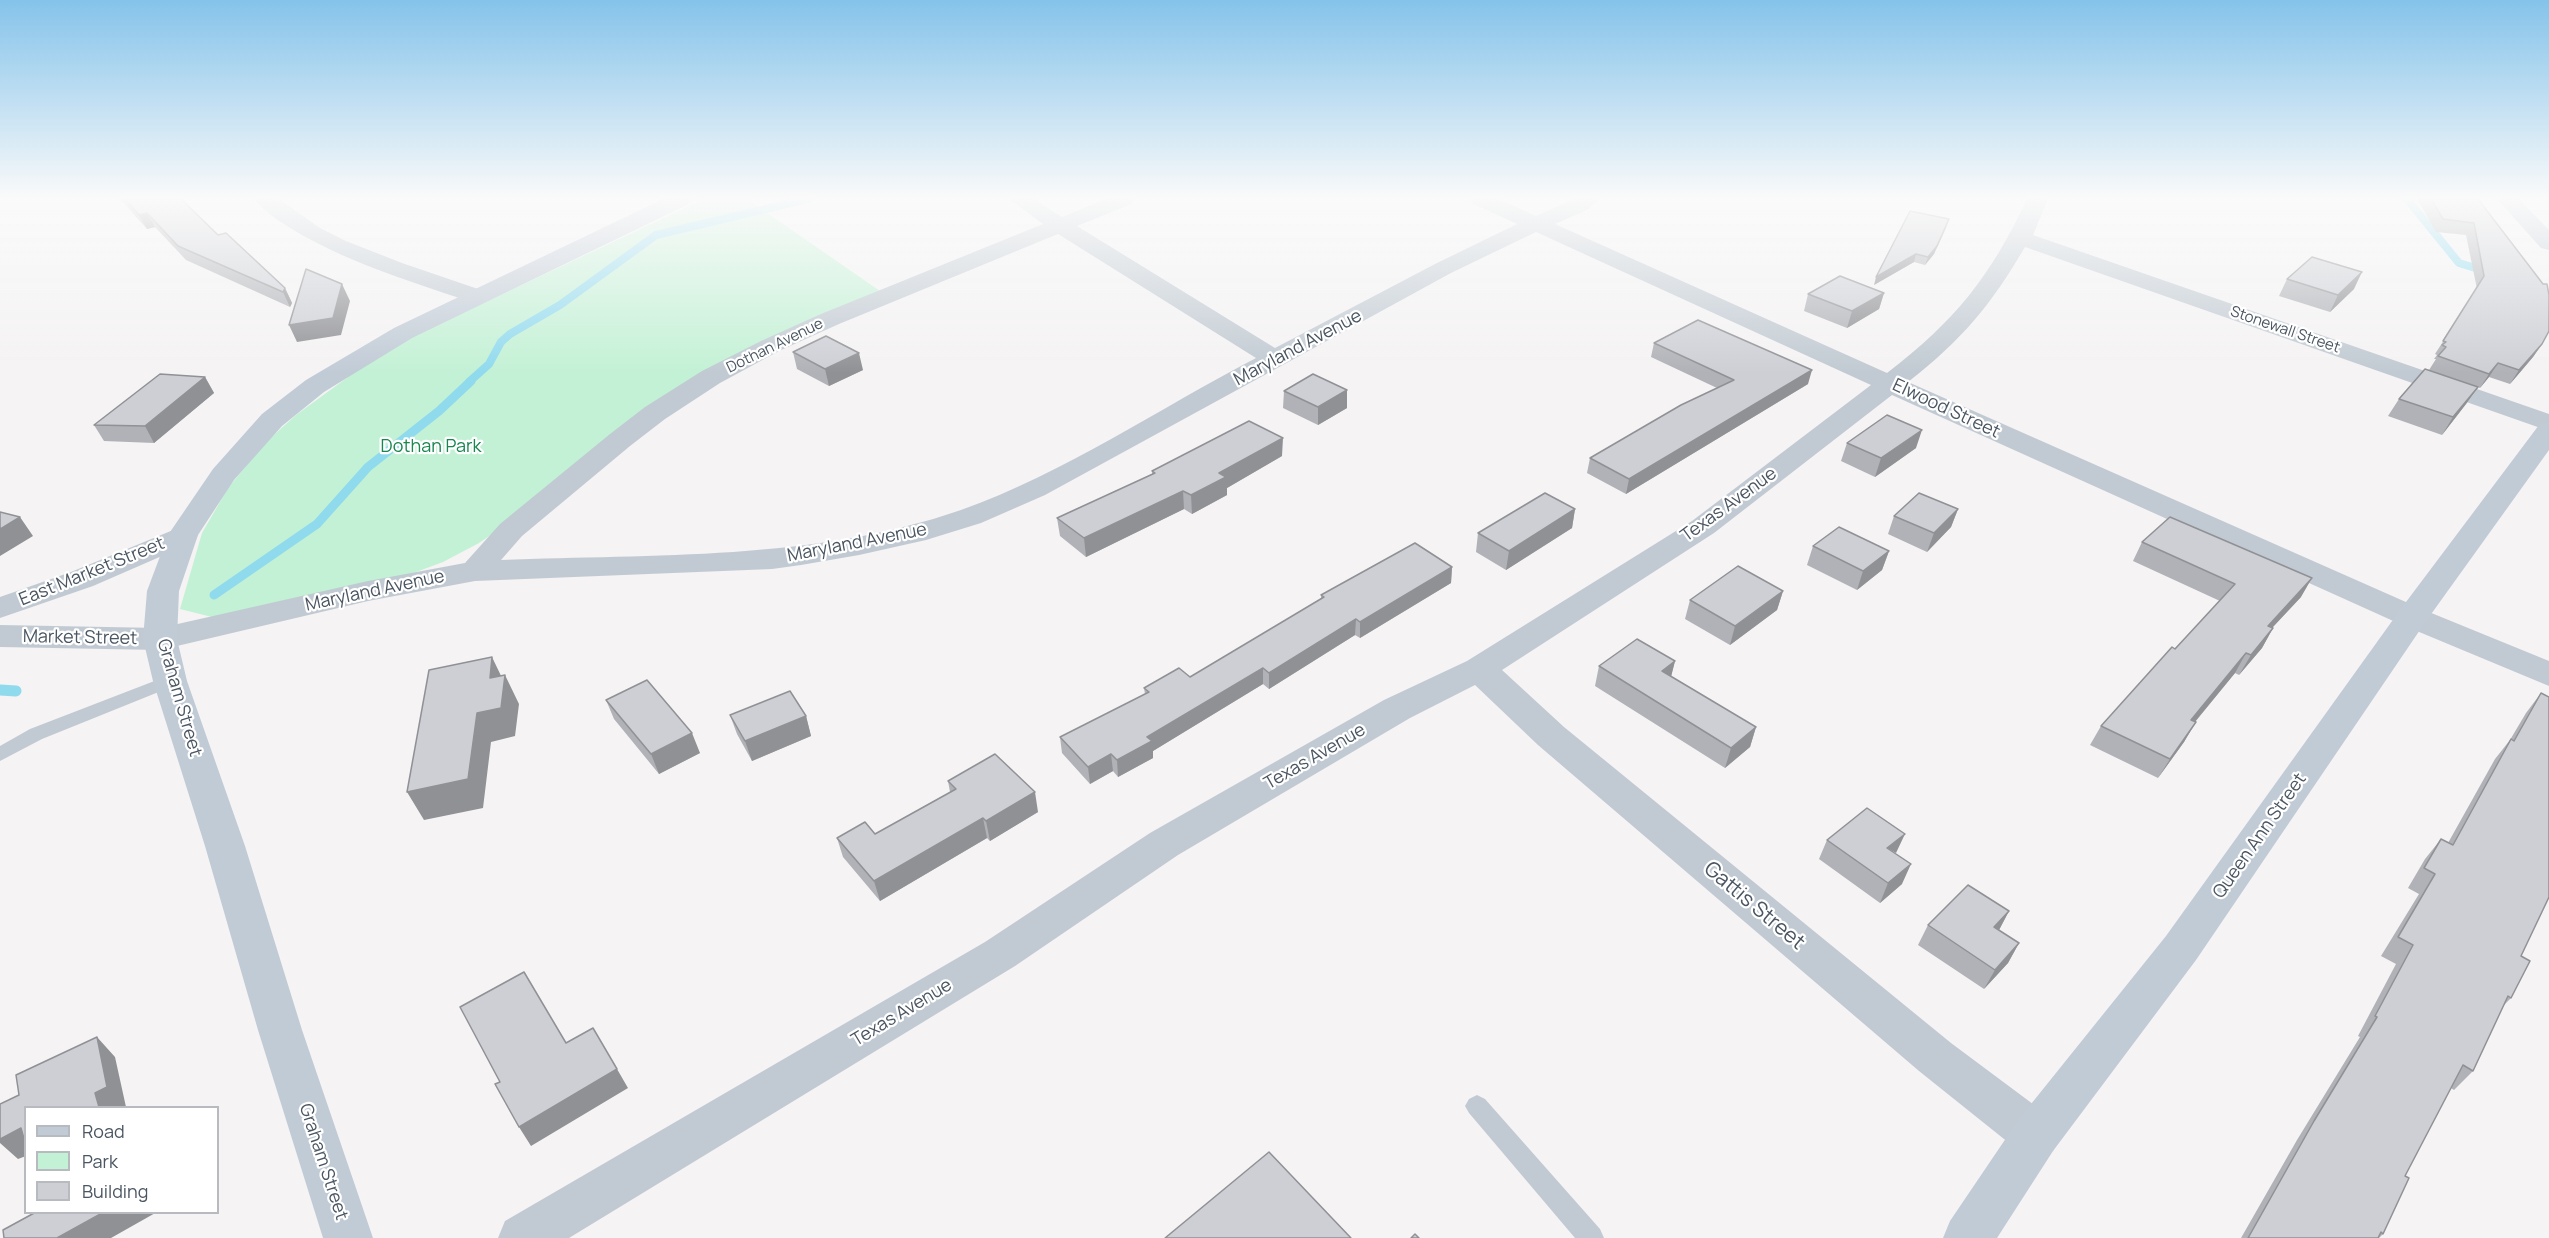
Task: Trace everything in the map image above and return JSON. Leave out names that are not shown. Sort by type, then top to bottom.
[{"type":"street","points":[[366,257],[476,296]]},
{"type":"street","name":"Graham Street","points":[[348,1238],[280,1030],[225,846],[170,681],[160,639],[163,591],[183,535],[223,475],[272,420],[349,363],[476,296],[559,257]]},
{"type":"street","name":"Dothan Avenue","points":[[475,571],[511,530],[620,440],[655,413],[711,377],[770,346],[830,319],[982,257]]},
{"type":"street","points":[[1109,257],[1275,359]]},
{"type":"street","name":"Maryland Avenue","points":[[160,639],[368,591],[475,571],[772,559],[892,540],[959,521],[1000,505],[1142,434],[1275,359],[1467,257]]},
{"type":"street","name":"Elwood Street","points":[[1611,257],[2412,618],[2549,674]]},
{"type":"street","name":"Texas Avenue","points":[[523,1238],[1000,954],[1164,844],[1397,709],[1479,669],[1703,527],[1924,357],[1966,317],[1988,291],[2009,257]]},
{"type":"street","name":"Stonewall Street","points":[[2074,257],[2549,423]]},
{"type":"street","name":"Queen Ann Street","points":[[1968,1238],[2036,1135],[2181,948],[2412,618],[2549,431]]},
{"type":"street","name":"East Market Street","points":[[0,608],[82,579],[183,535]]},
{"type":"street","name":"Market Street","points":[[0,636],[160,639]]},
{"type":"street","name":"Gattis Street","points":[[1479,669],[1588,766],[1935,1057],[2036,1135]]},
{"type":"lane","points":[[0,754],[36,734],[170,681]]},
{"type":"lane","points":[[1477,1106],[1591,1238]]},
{"type":"green space","name":"Dothan Park","points":[[581,257],[831,257],[880,291],[795,329],[479,543],[443,562],[408,575],[212,617],[180,609],[202,533],[228,488],[266,442],[296,415],[388,348]]},
{"type":"building","points":[[203,257],[252,257],[285,288],[283,292]]},
{"type":"building","points":[[1886,257],[1911,257],[1876,277]]},
{"type":"building","points":[[2312,257],[2362,272],[2338,295],[2287,279]]},
{"type":"building","points":[[2480,257],[2522,257],[2543,284],[2547,284],[2549,331],[2542,344],[2519,370],[2498,363],[2489,374],[2438,356],[2446,347],[2442,345],[2446,342],[2443,341],[2484,276]]},
{"type":"building","points":[[306,269],[342,284],[333,318],[289,325]]},
{"type":"building","points":[[1840,276],[1884,293],[1852,311],[1808,294]]},
{"type":"building","points":[[1698,320],[1812,370],[1629,479],[1590,458],[1681,405],[1734,380],[1654,343]]},
{"type":"building","points":[[826,336],[859,353],[825,369],[793,352]]},
{"type":"building","points":[[2425,369],[2478,387],[2453,417],[2399,399]]},
{"type":"building","points":[[160,374],[205,377],[145,426],[94,425]]},
{"type":"building","points":[[1313,374],[1347,390],[1318,407],[1284,391]]},
{"type":"building","points":[[1887,415],[1922,430],[1881,458],[1847,443]]},
{"type":"building","points":[[1249,421],[1283,438],[1219,473],[1226,477],[1191,495],[1183,491],[1084,538],[1057,518],[1155,473],[1152,471]]},
{"type":"building","points":[[1545,493],[1575,509],[1509,551],[1478,533]]},
{"type":"building","points":[[1919,493],[1958,509],[1934,533],[1894,516]]},
{"type":"building","points":[[0,512],[20,517],[0,529]]},
{"type":"building","points":[[2170,517],[2312,578],[2268,626],[2273,628],[2251,655],[2246,653],[2191,720],[2196,722],[2170,759],[2101,726],[2172,647],[2175,649],[2235,584],[2142,542]]},
{"type":"building","points":[[1839,527],[1889,551],[1863,571],[1813,546]]},
{"type":"building","points":[[1415,543],[1452,567],[1360,622],[1356,619],[1269,673],[1263,668],[1147,737],[1152,741],[1117,760],[1111,754],[1088,767],[1060,737],[1149,692],[1144,688],[1179,668],[1190,677],[1324,597],[1321,595]]},
{"type":"building","points":[[1738,566],[1783,591],[1735,626],[1690,600]]},
{"type":"building","points":[[1637,639],[1675,661],[1662,671],[1756,727],[1731,748],[1599,666]]},
{"type":"building","points":[[492,657],[490,678],[505,675],[501,708],[477,713],[468,779],[407,792],[429,670]]},
{"type":"building","points":[[647,680],[692,733],[651,754],[606,700]]},
{"type":"building","points":[[790,691],[806,716],[745,741],[730,715]]},
{"type":"building","points":[[2541,693],[2549,697],[2549,897],[2521,956],[2530,961],[2511,998],[2508,996],[2473,1071],[2463,1065],[2405,1176],[2409,1178],[2383,1234],[2381,1232],[2378,1238],[2248,1238],[2314,1121],[2377,1017],[2375,1016],[2413,945],[2398,937],[2435,874],[2424,868],[2441,839],[2453,845],[2511,739],[2514,741]]},
{"type":"building","points":[[995,754],[1035,792],[986,821],[983,818],[874,881],[837,838],[865,822],[875,834],[956,789],[948,781]]},
{"type":"building","points":[[1867,808],[1905,834],[1887,848],[1911,864],[1888,883],[1827,840]]},
{"type":"building","points":[[1968,885],[2009,911],[1994,927],[2019,943],[1995,970],[1928,925]]},
{"type":"building","points":[[524,972],[566,1043],[593,1028],[617,1069],[519,1127],[495,1084],[500,1082],[460,1007]]},
{"type":"building","points":[[97,1037],[107,1087],[95,1093],[99,1106],[24,1106],[24,1139],[21,1128],[0,1139],[0,1104],[19,1095],[16,1075]]},
{"type":"building","points":[[1269,1152],[1351,1238],[1165,1238]]},
{"type":"building","points":[[32,1214],[100,1214],[57,1238],[4,1238],[3,1230]]},
{"type":"waterway","points":[[469,382],[489,364],[501,342],[510,334],[560,305],[626,257]]},
{"type":"waterway","points":[[2454,257],[2459,263],[2485,271]]},
{"type":"waterway","points":[[214,595],[317,524],[368,467],[439,411],[471,381]]},
{"type":"waterway","points":[[0,690],[16,691]]}]
